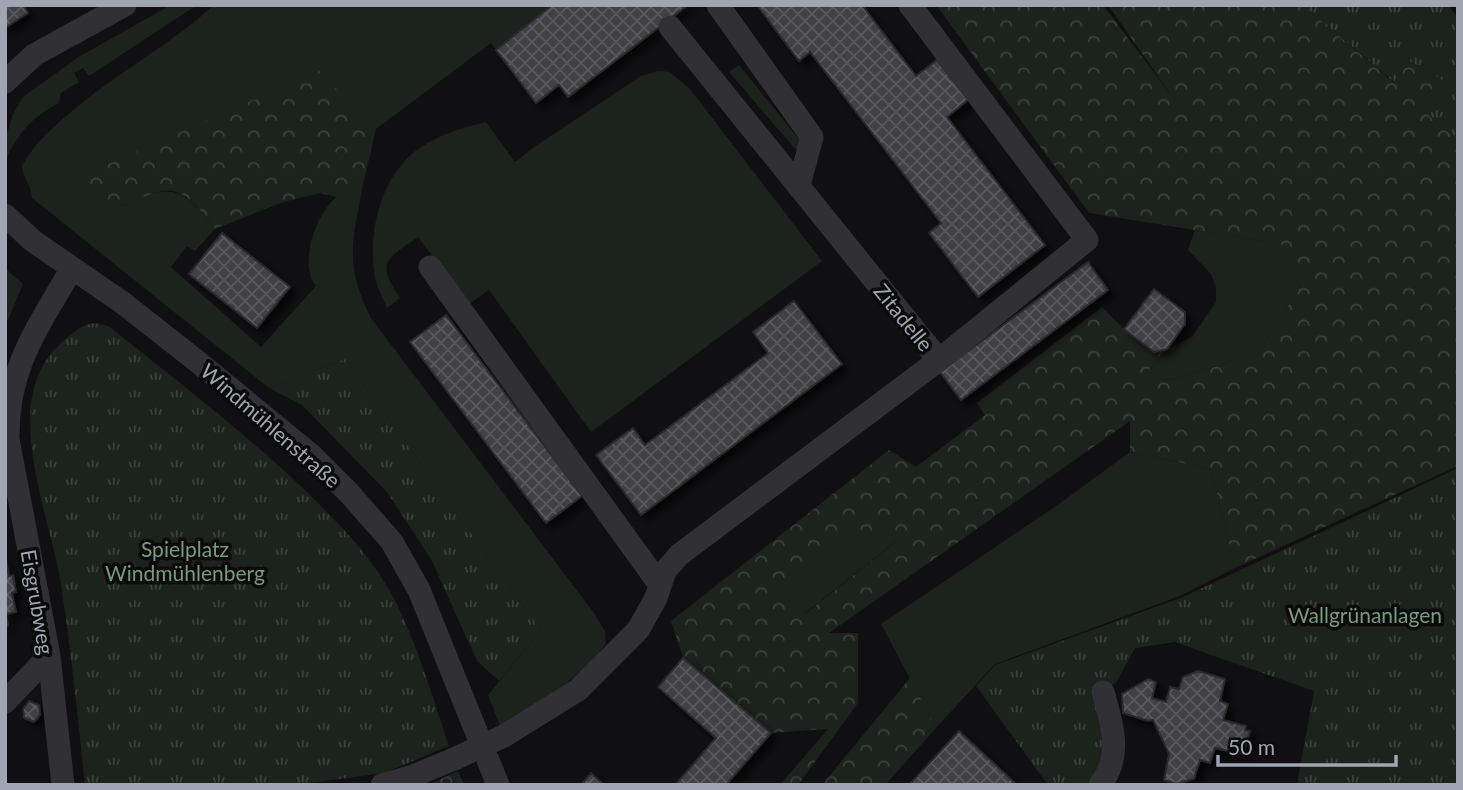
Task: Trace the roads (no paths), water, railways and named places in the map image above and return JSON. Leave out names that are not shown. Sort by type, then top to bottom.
[{"type":"street","points":[[5,82],[34,55],[125,5]]},
{"type":"street","points":[[718,5],[812,136],[799,185]]},
{"type":"street","points":[[910,5],[1087,240],[939,360]]},
{"type":"street","name":"Zitadelle","points":[[382,785],[413,776],[504,736],[578,690],[638,630],[656,598],[665,571],[679,555],[939,360],[670,27]]},
{"type":"street","name":"Windmühlenstraße","points":[[5,215],[33,241],[146,321],[311,454],[350,494],[392,542],[419,590],[478,736]]},
{"type":"street","points":[[430,267],[660,585]]},
{"type":"street","name":"Eisgrubweg","points":[[63,785],[49,656],[8,439],[7,411],[23,356],[72,268]]},
{"type":"street","points":[[5,702],[49,656]]},
{"type":"street","points":[[1100,785],[1109,773],[1114,743],[1113,727],[1103,692]]},
{"type":"street","points":[[488,760],[498,785]]},
{"type":"park label","name":"Spielplatz Windmühlenberg","points":[[185,560]]},
{"type":"park label","name":"Wallgrünanlagen","points":[[1365,614]]}]
